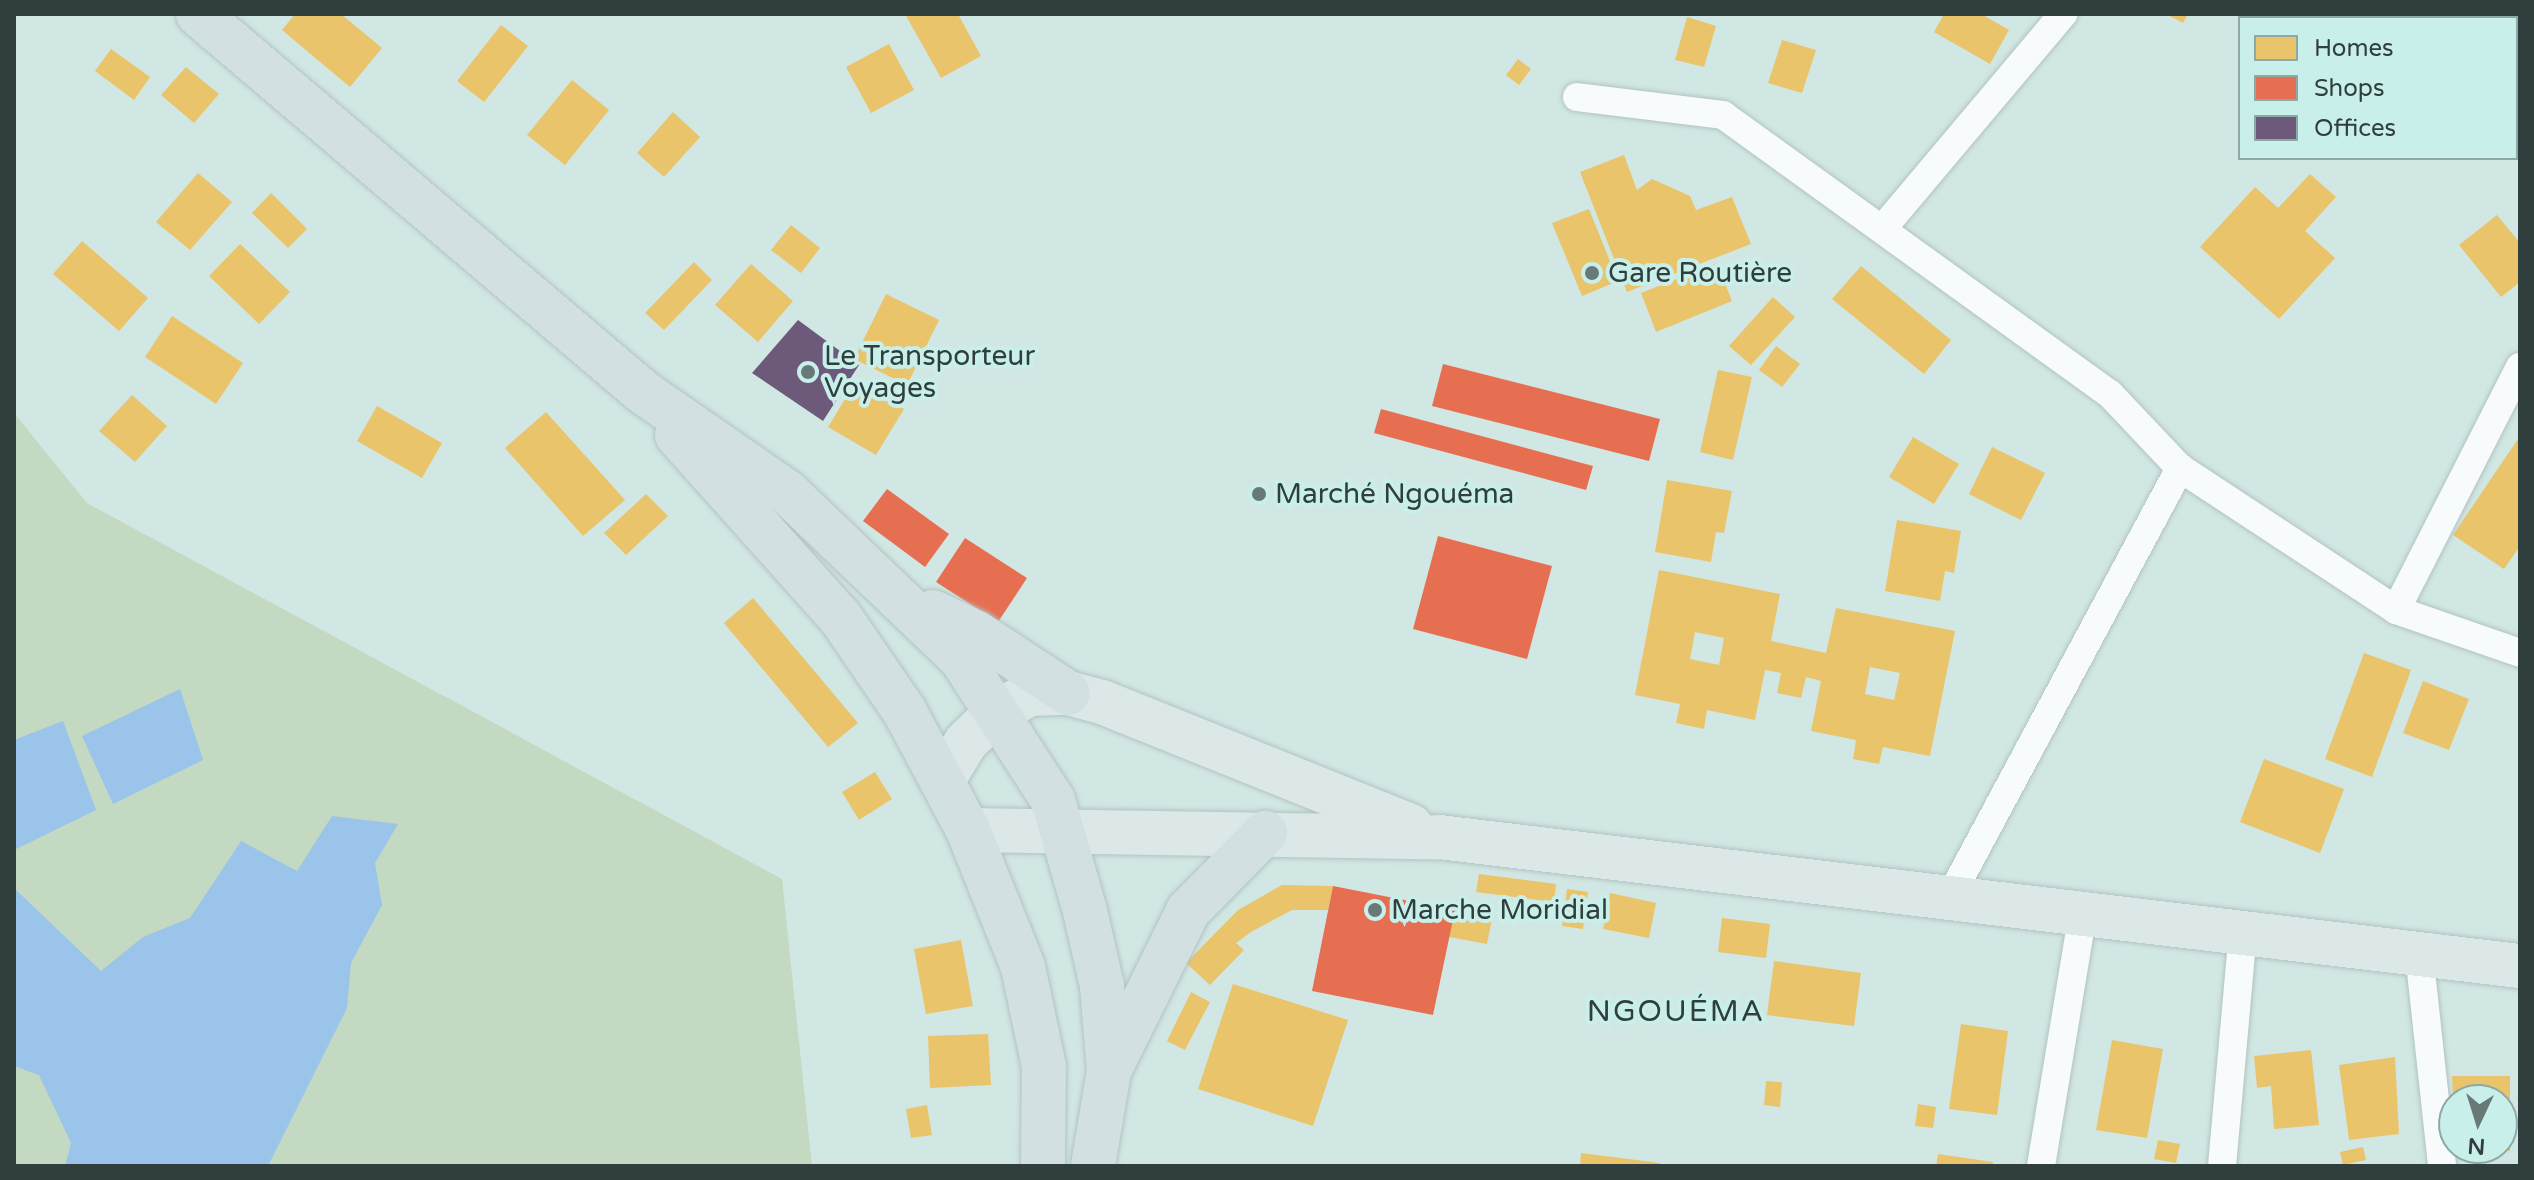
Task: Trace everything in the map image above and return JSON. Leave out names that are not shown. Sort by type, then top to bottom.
[{"type":"highway","points":[[202,15],[643,392],[787,492],[905,599],[961,658],[1053,800],[1063,835],[1102,986],[1109,1071],[1093,1166]]},
{"type":"highway","points":[[643,392],[840,617],[905,712],[943,780],[968,830],[1023,967],[1044,1067],[1043,1166]]},
{"type":"highway","points":[[905,599],[975,632],[1068,693]]},
{"type":"highway","points":[[1109,1071],[1188,911],[1265,833]]},
{"type":"main road","points":[[943,780],[966,742],[998,711],[1030,694],[1068,693],[1102,702],[1439,837]]},
{"type":"main road","points":[[968,830],[1063,835],[1265,833],[1439,837],[1763,879],[2243,929],[2520,966]]},
{"type":"street","points":[[1883,228],[2063,14]]},
{"type":"street","points":[[1577,97],[1723,115],[2110,394],[2180,468],[2396,610],[2520,653]]},
{"type":"street","points":[[2396,610],[2520,367]]},
{"type":"street","points":[[1950,897],[2180,468]]},
{"type":"street","points":[[2041,1166],[2083,911]]},
{"type":"street","points":[[2222,1166],[2243,929]]},
{"type":"street","points":[[2419,953],[2442,1166]]},
{"type":"green space","points":[[14,413],[87,503],[782,879],[812,1166],[14,1166]]},
{"type":"water","points":[[180,689],[203,760],[113,804],[82,736]]},
{"type":"water","points":[[63,721],[96,810],[14,850],[14,740]]},
{"type":"water","points":[[332,816],[398,824],[375,863],[382,905],[351,963],[347,1008],[268,1166],[65,1166],[71,1143],[39,1075],[14,1066],[14,888],[101,971],[143,937],[190,918],[241,841],[297,871]]},
{"type":"building: Homes","points":[[295,14],[341,14],[382,48],[350,87],[282,30]]},
{"type":"building: Homes","points":[[905,14],[958,14],[981,56],[941,78]]},
{"type":"building: Homes","points":[[1944,14],[1981,14],[2009,30],[1990,64],[1934,32]]},
{"type":"building: Homes","points":[[2166,14],[2188,14],[2183,23]]},
{"type":"building: Homes","points":[[2248,14],[2306,14],[2304,16]]},
{"type":"building: Homes","points":[[1687,17],[1716,26],[1704,67],[1675,60]]},
{"type":"building: Homes","points":[[501,25],[528,46],[484,102],[457,81]]},
{"type":"building: Homes","points":[[1782,40],[1816,50],[1802,93],[1768,83]]},
{"type":"building: Homes","points":[[889,44],[914,90],[871,113],[846,67]]},
{"type":"building: Homes","points":[[111,49],[150,77],[134,100],[95,71]]},
{"type":"building: Homes","points":[[1518,59],[1531,69],[1519,85],[1506,75]]},
{"type":"building: Homes","points":[[186,67],[219,94],[194,123],[161,95]]},
{"type":"building: Homes","points":[[572,80],[609,110],[565,165],[527,135]]},
{"type":"building: Homes","points":[[673,112],[700,137],[664,177],[637,153]]},
{"type":"building: Homes","points":[[1624,155],[1637,190],[1652,179],[1690,196],[1696,210],[1732,197],[1751,244],[1627,292],[1580,172]]},
{"type":"building: Homes","points":[[198,173],[232,202],[190,250],[156,222]]},
{"type":"building: Homes","points":[[2310,174],[2336,197],[2305,231],[2335,258],[2279,319],[2200,247],[2255,187],[2278,208]]},
{"type":"building: Homes","points":[[271,193],[307,229],[288,248],[252,213]]},
{"type":"building: Homes","points":[[1589,209],[1618,281],[1582,296],[1552,223]]},
{"type":"building: Homes","points":[[2497,215],[2520,243],[2520,282],[2501,297],[2459,245]]},
{"type":"building: Homes","points":[[791,225],[820,248],[801,273],[771,250]]},
{"type":"building: Homes","points":[[82,241],[148,298],[119,331],[53,274]]},
{"type":"building: Homes","points":[[240,244],[290,292],[259,324],[209,276]]},
{"type":"building: Homes","points":[[694,262],[712,280],[664,330],[645,313]]},
{"type":"building: Homes","points":[[1717,263],[1732,301],[1656,332],[1641,293]]},
{"type":"building: Homes","points":[[751,264],[793,301],[758,342],[715,305]]},
{"type":"building: Homes","points":[[1861,266],[1951,340],[1924,374],[1832,299]]},
{"type":"building: Homes","points":[[886,294],[939,320],[907,385],[854,359]]},
{"type":"building: Homes","points":[[1773,297],[1795,317],[1751,365],[1729,346]]},
{"type":"building: Homes","points":[[172,316],[243,363],[216,404],[145,357]]},
{"type":"building: Homes","points":[[1776,346],[1800,364],[1782,387],[1759,370]]},
{"type":"building: Homes","points":[[1718,370],[1752,377],[1733,460],[1700,452]]},
{"type":"building: Homes","points":[[856,381],[904,409],[876,455],[828,427]]},
{"type":"building: Homes","points":[[132,395],[167,426],[135,462],[99,431]]},
{"type":"building: Homes","points":[[377,406],[442,443],[422,478],[357,441]]},
{"type":"building: Homes","points":[[546,412],[625,500],[583,536],[505,448]]},
{"type":"building: Homes","points":[[2520,436],[2520,546],[2504,569],[2453,535]]},
{"type":"building: Homes","points":[[1913,437],[1959,464],[1934,504],[1889,477]]},
{"type":"building: Homes","points":[[1992,447],[2045,473],[2021,520],[1969,494]]},
{"type":"building: Homes","points":[[1667,480],[1732,491],[1724,533],[1716,532],[1711,562],[1655,552]]},
{"type":"building: Homes","points":[[646,494],[668,516],[626,555],[604,533]]},
{"type":"building: Homes","points":[[1897,520],[1961,531],[1954,573],[1945,571],[1940,601],[1885,591]]},
{"type":"building: Homes","points":[[1659,570],[1780,594],[1771,641],[1826,653],[1836,608],[1955,631],[1930,756],[1883,747],[1879,764],[1853,759],[1856,740],[1811,731],[1821,681],[1806,677],[1801,698],[1777,693],[1781,673],[1765,670],[1755,720],[1707,710],[1704,729],[1676,723],[1680,704],[1635,695]],"holes":[[[1695,632],[1724,638],[1719,665],[1690,659]],[[1870,667],[1900,673],[1894,700],[1865,694]]]},
{"type":"building: Homes","points":[[753,598],[858,723],[828,747],[724,623]]},
{"type":"building: Homes","points":[[2364,653],[2411,670],[2372,777],[2325,759]]},
{"type":"building: Homes","points":[[2423,681],[2469,699],[2449,750],[2403,733]]},
{"type":"building: Homes","points":[[2264,759],[2344,789],[2320,853],[2240,822]]},
{"type":"building: Homes","points":[[875,772],[892,799],[859,820],[842,792]]},
{"type":"building: Homes","points":[[1479,874],[1556,884],[1554,902],[1476,892]]},
{"type":"building: Homes","points":[[1282,885],[1333,886],[1328,910],[1292,910],[1251,932],[1236,943],[1244,950],[1210,985],[1186,963],[1238,910]]},
{"type":"building: Homes","points":[[1567,889],[1588,892],[1583,929],[1562,926]]},
{"type":"building: Homes","points":[[1610,893],[1656,903],[1649,938],[1603,929]]},
{"type":"building: Homes","points":[[1456,900],[1494,908],[1487,944],[1449,937]]},
{"type":"building: Homes","points":[[1722,918],[1770,924],[1766,958],[1718,952]]},
{"type":"building: Homes","points":[[961,940],[973,1006],[926,1014],[914,949]]},
{"type":"building: Homes","points":[[1774,961],[1861,973],[1854,1026],[1767,1015]]},
{"type":"building: Homes","points":[[1233,984],[1348,1020],[1313,1126],[1198,1089]]},
{"type":"building: Homes","points":[[1191,992],[1210,1002],[1185,1050],[1167,1041]]},
{"type":"building: Homes","points":[[1961,1024],[2008,1031],[1997,1115],[1949,1109]]},
{"type":"building: Homes","points":[[988,1034],[991,1085],[930,1088],[928,1036]]},
{"type":"building: Homes","points":[[2112,1040],[2163,1049],[2147,1138],[2096,1130]]},
{"type":"building: Homes","points":[[2311,1050],[2319,1125],[2274,1129],[2271,1086],[2257,1088],[2254,1056]]},
{"type":"building: Homes","points":[[2395,1057],[2399,1134],[2349,1140],[2339,1065]]},
{"type":"building: Homes","points":[[2452,1076],[2510,1076],[2510,1084],[2452,1084]]},
{"type":"building: Homes","points":[[1766,1081],[1782,1082],[1780,1107],[1764,1105]]},
{"type":"building: Homes","points":[[1918,1104],[1936,1107],[1933,1128],[1915,1126]]},
{"type":"building: Homes","points":[[927,1105],[932,1135],[911,1138],[906,1109]]},
{"type":"building: Homes","points":[[2158,1140],[2180,1144],[2176,1163],[2154,1159]]},
{"type":"building: Homes","points":[[2363,1147],[2366,1160],[2343,1165],[2340,1152]]},
{"type":"building: Homes","points":[[1581,1153],[1660,1163],[1660,1166],[1580,1166]]},
{"type":"building: Homes","points":[[1938,1154],[1993,1162],[1992,1166],[1936,1166]]},
{"type":"building: Shops","points":[[1443,364],[1660,419],[1649,461],[1432,406]]},
{"type":"building: Shops","points":[[1381,409],[1593,466],[1586,490],[1374,433]]},
{"type":"building: Shops","points":[[887,489],[949,534],[925,567],[863,521]]},
{"type":"building: Shops","points":[[1438,536],[1552,566],[1527,659],[1413,629]]},
{"type":"building: Shops","points":[[965,538],[1027,578],[998,622],[936,582]]},
{"type":"building: Shops","points":[[1333,886],[1455,910],[1433,1015],[1312,991]]},
{"type":"building: Offices","points":[[798,320],[859,365],[823,421],[752,373]]},
{"type":"place","name":"Gare Routière","points":[[1592,273]]},
{"type":"place","name":"Le Transporteur Voyages","points":[[808,372]]},
{"type":"place","name":"Marché Ngouéma","points":[[1259,494]]},
{"type":"place","name":"Marche Moridial","points":[[1375,910]]},
{"type":"district","name":"NGOUÉMA","points":[[1676,1012]]}]
